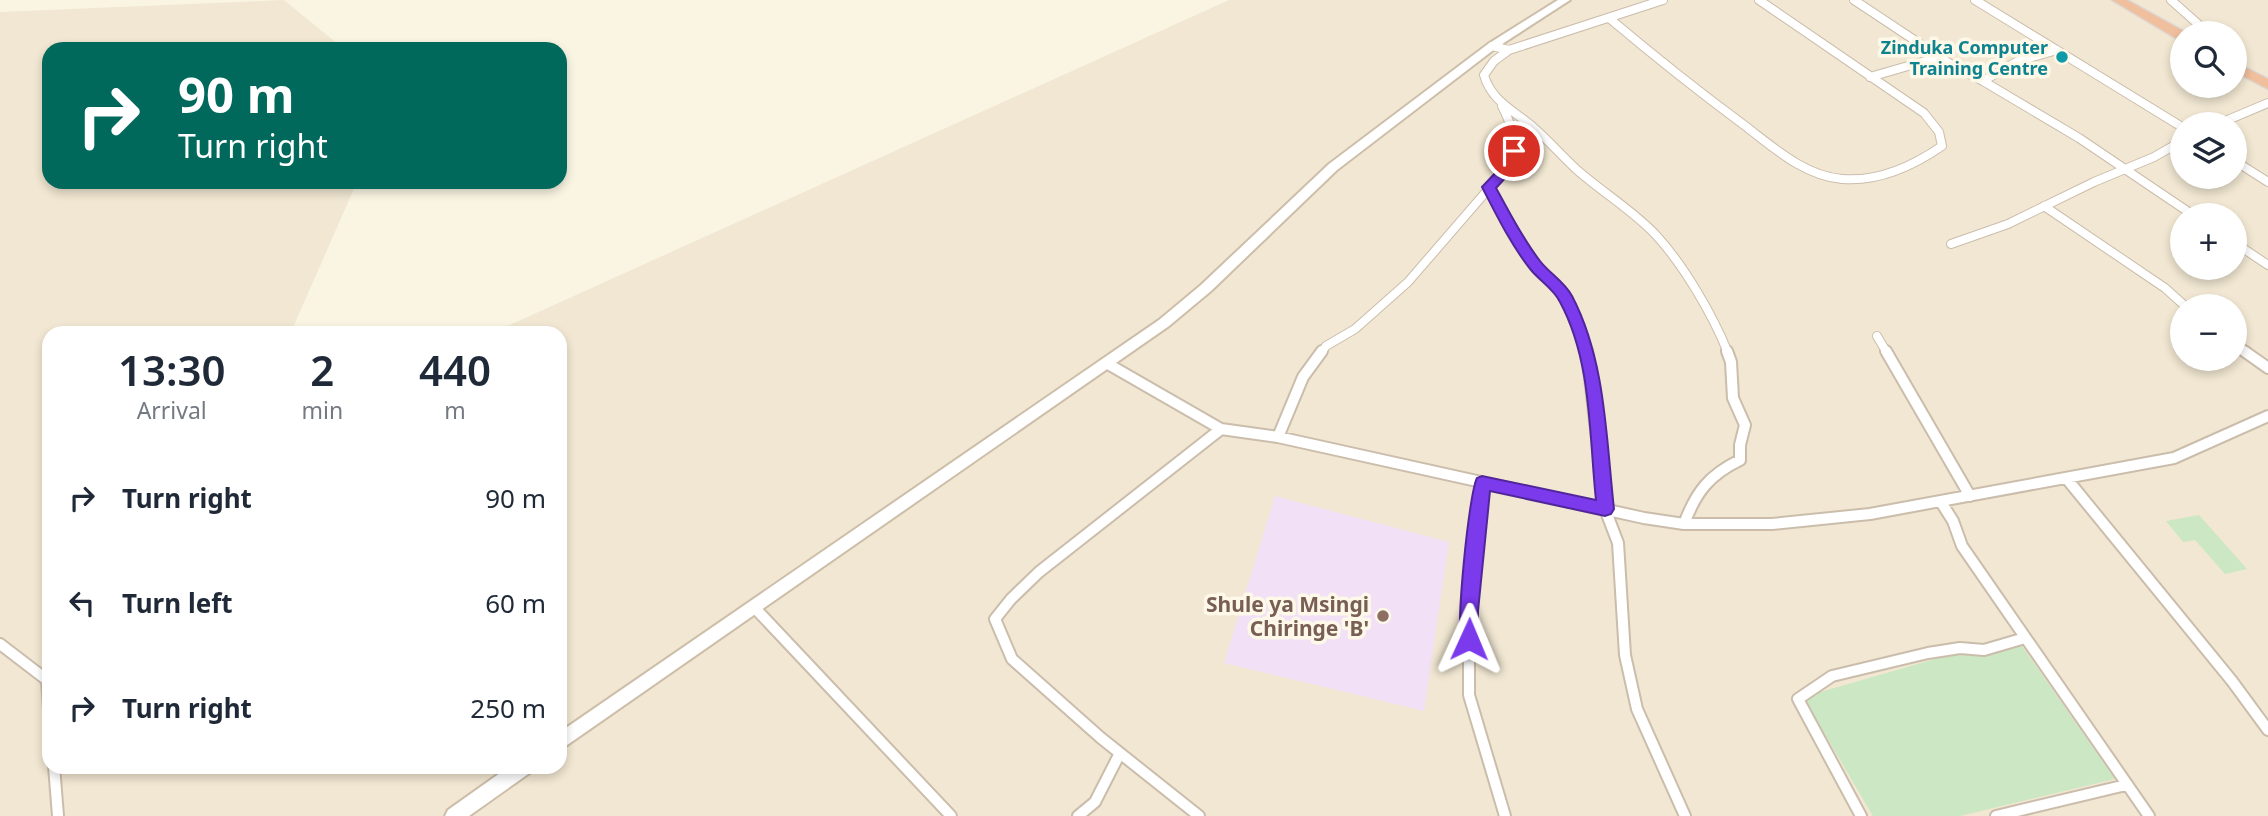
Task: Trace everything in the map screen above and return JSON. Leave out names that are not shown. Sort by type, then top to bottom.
[{"type":"highway","points":[[2118,0],[2170,29]]},
{"type":"highway","points":[[2247,73],[2268,85]]},
{"type":"main road","points":[[567,737],[1108,363],[1206,288],[1333,167],[1492,46],[1565,0]]},
{"type":"main road","points":[[454,816],[514,774]]},
{"type":"street","points":[[1663,0],[1509,50],[1494,61],[1484,75],[1487,87],[1500,102],[1533,127],[1576,169],[1655,234],[1678,264],[1720,334],[1731,362],[1732,398],[1745,425],[1740,445],[1740,460],[1714,472],[1693,495],[1684,524]]},
{"type":"street","points":[[1609,18],[1685,81],[1758,136],[1799,163],[1826,176],[1854,180],[1873,176],[1931,154],[1942,146],[1942,137],[1937,127],[1924,113],[1759,0]]},
{"type":"street","points":[[1854,0],[1939,57],[2126,169],[2176,203]]},
{"type":"street","points":[[1975,0],[2170,120]]},
{"type":"street","points":[[2171,0],[2195,21]]},
{"type":"street","points":[[1492,46],[1509,50]]},
{"type":"street","points":[[1983,81],[2018,61],[2057,50]]},
{"type":"street","points":[[1870,77],[1939,57]]},
{"type":"street","points":[[1278,437],[1303,377],[1326,346],[1354,329],[1408,282],[1504,171],[1514,151],[1514,128],[1500,102]]},
{"type":"street","points":[[2247,112],[2268,103]]},
{"type":"street","points":[[1951,244],[2008,224],[2170,147]]},
{"type":"street","points":[[2247,169],[2268,182]]},
{"type":"street","points":[[1489,187],[1518,241],[1537,267],[1565,296],[1581,332],[1589,359],[1605,509],[1618,543],[1625,655],[1637,709],[1685,816]]},
{"type":"street","points":[[2044,206],[2172,294]]},
{"type":"street","points":[[2247,251],[2268,265]]},
{"type":"street","points":[[1877,336],[1970,496]]},
{"type":"street","points":[[2247,353],[2268,368]]},
{"type":"street","points":[[1108,363],[1221,429],[1278,437],[1684,524],[1772,524],[1870,514],[1941,502],[2174,458],[2268,416]]},
{"type":"street","points":[[1199,816],[1120,753],[1012,659],[995,619],[1006,603],[1034,577],[1105,518],[1221,429]]},
{"type":"street","points":[[2067,478],[2232,681],[2268,730]]},
{"type":"street","points":[[1482,482],[1469,611],[1469,695],[1505,816]]},
{"type":"street","points":[[1941,502],[1953,521],[1962,546],[2149,816]]},
{"type":"street","points":[[754,607],[951,816]]},
{"type":"street","points":[[1861,816],[1798,699],[1832,676],[1928,653],[1960,648],[1984,649],[2025,638]]},
{"type":"street","points":[[0,643],[42,676]]},
{"type":"street","points":[[1078,816],[1094,802],[1120,753]]},
{"type":"street","points":[[55,774],[58,816]]},
{"type":"street","points":[[1996,816],[2126,786]]},
{"type":"shaded area","points":[[284,0],[335,42],[42,42],[42,189],[354,189],[294,326],[42,326],[42,774],[567,774],[567,326],[507,326],[1229,0],[2268,0],[2268,816],[0,816],[0,12]]},
{"type":"shaded area","points":[[1275,496],[1449,542],[1424,711],[1224,663]]},
{"type":"green space","points":[[2199,515],[2247,569],[2225,574],[2195,540],[2183,542],[2166,521]]},
{"type":"green space","points":[[2015,636],[2115,779],[1960,816],[1873,816],[1803,697]]},
{"type":"place","name":"Zinduka Computer Training Centre","points":[[2062,57]]},
{"type":"place","name":"Shule ya Msingi Chiringe 'B'","points":[[1383,616]]},
{"type":"route","points":[[1469,639],[1469,611],[1482,482],[1605,509],[1589,359],[1581,332],[1565,296],[1537,267],[1518,241],[1489,187],[1504,171],[1514,151]]}]
